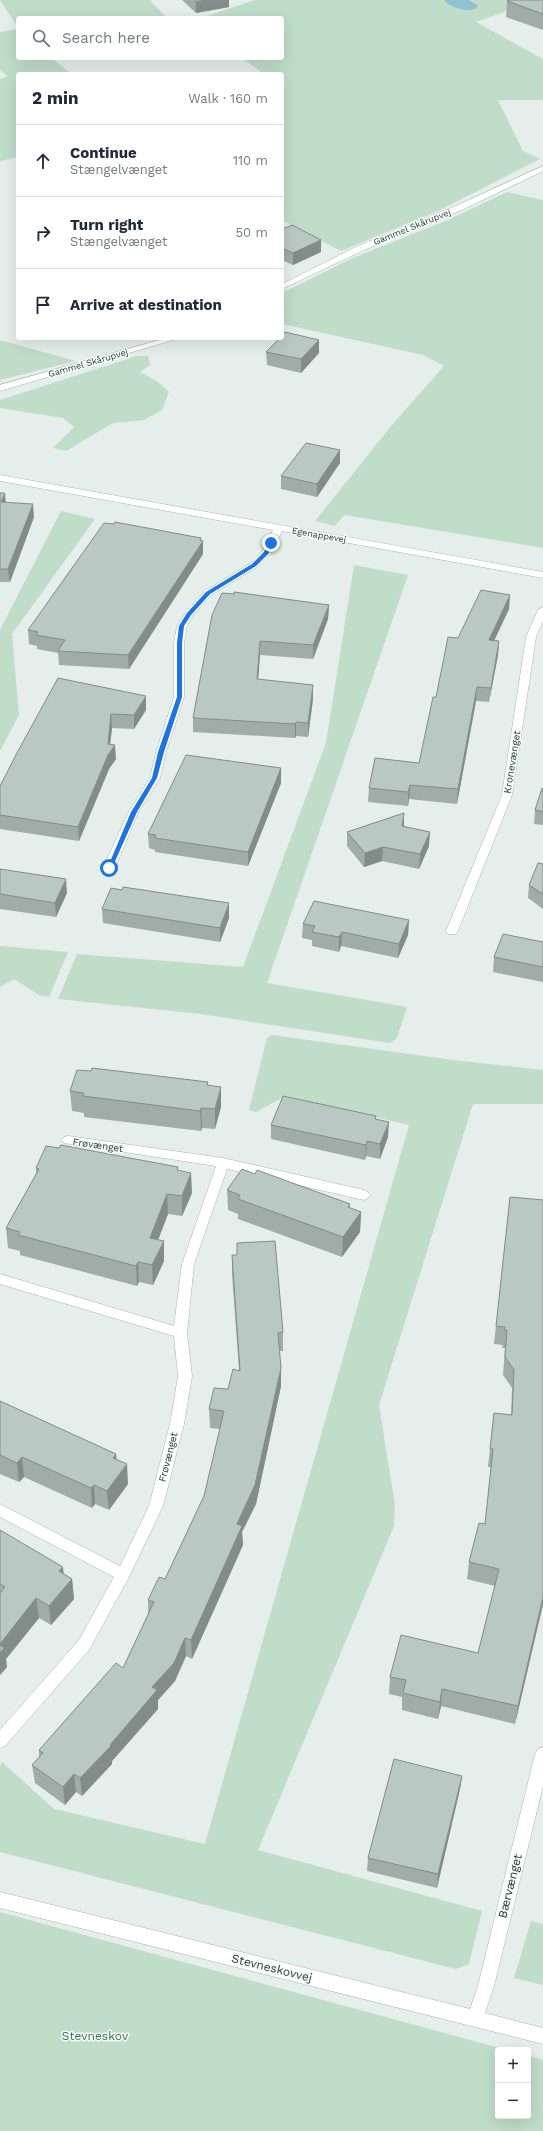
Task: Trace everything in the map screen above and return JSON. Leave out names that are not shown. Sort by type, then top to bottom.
[{"type":"street","name":"Gammel Skårupvej","points":[[284,286],[361,248],[461,207],[543,168]]},
{"type":"street","name":"Gammel Skårupvej","points":[[0,388],[169,340]]},
{"type":"street","name":"Egenappevej","points":[[0,478],[543,575]]},
{"type":"street","points":[[109,868],[134,812],[154,778],[179,697],[180,643],[182,626],[189,614],[208,593],[254,565],[266,553],[279,528]]},
{"type":"street","name":"Kronevænget","points":[[452,931],[507,795],[531,637],[543,610]]},
{"type":"street","name":"Frøvænget","points":[[68,1140],[223,1163],[364,1195]]},
{"type":"street","name":"Frøvænget","points":[[0,1741],[84,1645],[124,1575],[156,1506],[177,1424],[185,1376],[180,1332],[188,1264],[223,1163]]},
{"type":"street","points":[[0,1279],[180,1332]]},
{"type":"street","points":[[0,1510],[124,1575]]},
{"type":"street","name":"Bærvænget","points":[[475,2018],[486,1986],[543,1754]]},
{"type":"street","name":"Stevneskovvej","points":[[0,1900],[543,2036]]},
{"type":"green space","points":[[0,0],[150,0],[165,16],[16,16],[16,25]]},
{"type":"green space","points":[[255,0],[537,0],[476,22],[543,59],[543,100],[498,100],[523,151],[540,159],[438,211],[341,251],[284,221],[284,72],[261,72],[245,60],[284,60],[284,16],[207,16]]},
{"type":"green space","points":[[16,29],[16,60],[54,60],[69,72],[16,72],[16,157],[0,161],[0,79],[8,76],[0,70],[0,32]]},
{"type":"green space","points":[[507,192],[543,200],[543,548],[344,515],[335,526],[315,521],[392,425],[444,366],[423,355],[284,324],[284,292],[353,258],[448,220]]},
{"type":"green space","points":[[0,340],[76,361],[0,380]]},
{"type":"green space","points":[[137,356],[148,356],[150,365],[140,372],[158,382],[169,392],[162,410],[144,420],[113,423],[66,451],[53,448],[74,427],[63,418],[0,408],[0,400]]},
{"type":"green space","points":[[61,511],[95,519],[12,634],[19,715],[0,751],[0,630]]},
{"type":"green space","points":[[354,565],[408,575],[267,983],[407,1007],[397,1038],[390,1043],[201,1014],[58,999],[77,954],[243,967],[326,743]]},
{"type":"green space","points":[[0,946],[68,952],[49,997],[39,995],[14,979],[0,987]]},
{"type":"green space","points":[[272,1035],[453,1060],[543,1070],[543,1104],[473,1104],[379,1405],[395,1505],[394,1526],[258,1850],[482,1911],[469,1964],[456,1969],[0,1852],[0,1766],[2,1762],[54,1809],[205,1844],[409,1125],[286,1096],[256,1112],[249,1110],[267,1038]]},
{"type":"green space","name":"Stevneskov","points":[[0,1912],[496,2047],[495,2119],[531,2119],[531,2057],[543,2060],[543,2131],[0,2131]]},
{"type":"green space","points":[[531,1921],[543,1924],[543,1985],[514,1978]]},
{"type":"water","points":[[444,0],[469,0],[477,5],[477,8],[464,10],[447,3]]},
{"type":"building","points":[[194,0],[206,0],[196,2]]},
{"type":"building","points":[[543,0],[543,14],[507,1]]},
{"type":"building","points":[[292,225],[321,240],[293,253],[284,249],[284,228]]},
{"type":"building","points":[[284,333],[319,340],[301,359],[266,352],[278,340],[284,340]]},
{"type":"building","points":[[306,443],[340,450],[317,484],[281,476]]},
{"type":"building","points":[[0,493],[5,493],[1,502],[33,504],[8,569],[0,569]]},
{"type":"building","points":[[115,522],[201,538],[200,540],[203,541],[128,655],[58,651],[65,640],[36,635],[38,632],[28,630],[104,523],[114,524]]},
{"type":"building","points":[[481,590],[510,595],[489,640],[499,641],[491,688],[477,687],[458,789],[410,785],[408,792],[369,788],[375,758],[419,763],[433,697],[436,697],[448,637],[458,638]]},
{"type":"building","points":[[234,592],[329,605],[313,645],[260,641],[257,679],[313,685],[308,723],[296,722],[295,724],[193,718],[212,615],[222,593],[234,594]]},
{"type":"building","points":[[58,678],[146,696],[134,715],[111,714],[108,744],[115,745],[108,755],[78,827],[0,815],[0,786]]},
{"type":"building","points":[[186,755],[281,768],[248,852],[155,838],[156,835],[148,834]]},
{"type":"building","points":[[542,788],[543,789],[543,812],[535,810]]},
{"type":"building","points":[[404,813],[402,826],[430,832],[420,854],[383,847],[365,853],[347,832]]},
{"type":"building","points":[[538,863],[543,864],[543,894],[529,885]]},
{"type":"building","points":[[0,869],[66,879],[55,903],[0,894]]},
{"type":"building","points":[[123,887],[229,903],[220,928],[102,909],[111,888],[122,890]]},
{"type":"building","points":[[314,901],[409,920],[399,944],[342,932],[339,937],[312,932],[315,926],[303,924]]},
{"type":"building","points":[[503,934],[543,942],[543,967],[494,957]]},
{"type":"building","points":[[92,1068],[208,1082],[207,1085],[221,1087],[215,1109],[201,1108],[200,1111],[83,1096],[84,1093],[70,1091],[77,1070],[91,1071]]},
{"type":"building","points":[[283,1096],[376,1116],[375,1119],[389,1122],[380,1144],[367,1141],[366,1145],[271,1125]]},
{"type":"building","points":[[61,1145],[178,1167],[177,1170],[191,1173],[182,1196],[167,1194],[150,1238],[164,1241],[152,1265],[138,1262],[136,1266],[18,1235],[20,1232],[6,1228],[39,1169],[36,1168],[46,1146],[59,1148]]},
{"type":"building","points":[[242,1169],[255,1174],[257,1170],[350,1204],[348,1207],[361,1212],[343,1237],[238,1199],[240,1195],[227,1190]]},
{"type":"building","points":[[510,1197],[543,1200],[543,1597],[518,1706],[442,1689],[440,1702],[403,1693],[406,1680],[390,1677],[401,1635],[478,1653],[499,1569],[469,1562],[479,1523],[485,1524],[493,1449],[490,1449],[494,1413],[512,1415],[514,1370],[505,1357],[507,1330],[504,1330],[505,1327],[496,1326]]},
{"type":"building","points":[[275,1241],[283,1332],[278,1333],[281,1368],[255,1485],[237,1524],[242,1526],[191,1640],[185,1638],[174,1663],[152,1687],[157,1690],[110,1745],[111,1746],[80,1778],[74,1774],[63,1787],[32,1765],[43,1753],[39,1750],[116,1663],[123,1668],[154,1602],[148,1600],[159,1577],[165,1579],[204,1496],[224,1411],[209,1409],[214,1388],[228,1389],[233,1369],[240,1371],[232,1255],[237,1255],[237,1243]]},
{"type":"building","points":[[0,1401],[116,1454],[113,1458],[127,1464],[107,1491],[94,1485],[91,1488],[22,1457],[17,1463],[0,1455]]},
{"type":"building","points":[[0,1530],[63,1567],[59,1571],[72,1579],[49,1606],[36,1598],[0,1644],[0,1593],[5,1587],[0,1584]]},
{"type":"building","points":[[0,1645],[4,1648],[0,1653]]},
{"type":"building","points":[[394,1759],[462,1776],[438,1874],[368,1858]]},
{"type":"route","points":[[109,868],[134,812],[154,778],[179,697],[180,643],[182,626],[189,614],[208,593],[254,565],[266,553],[271,543]]}]
